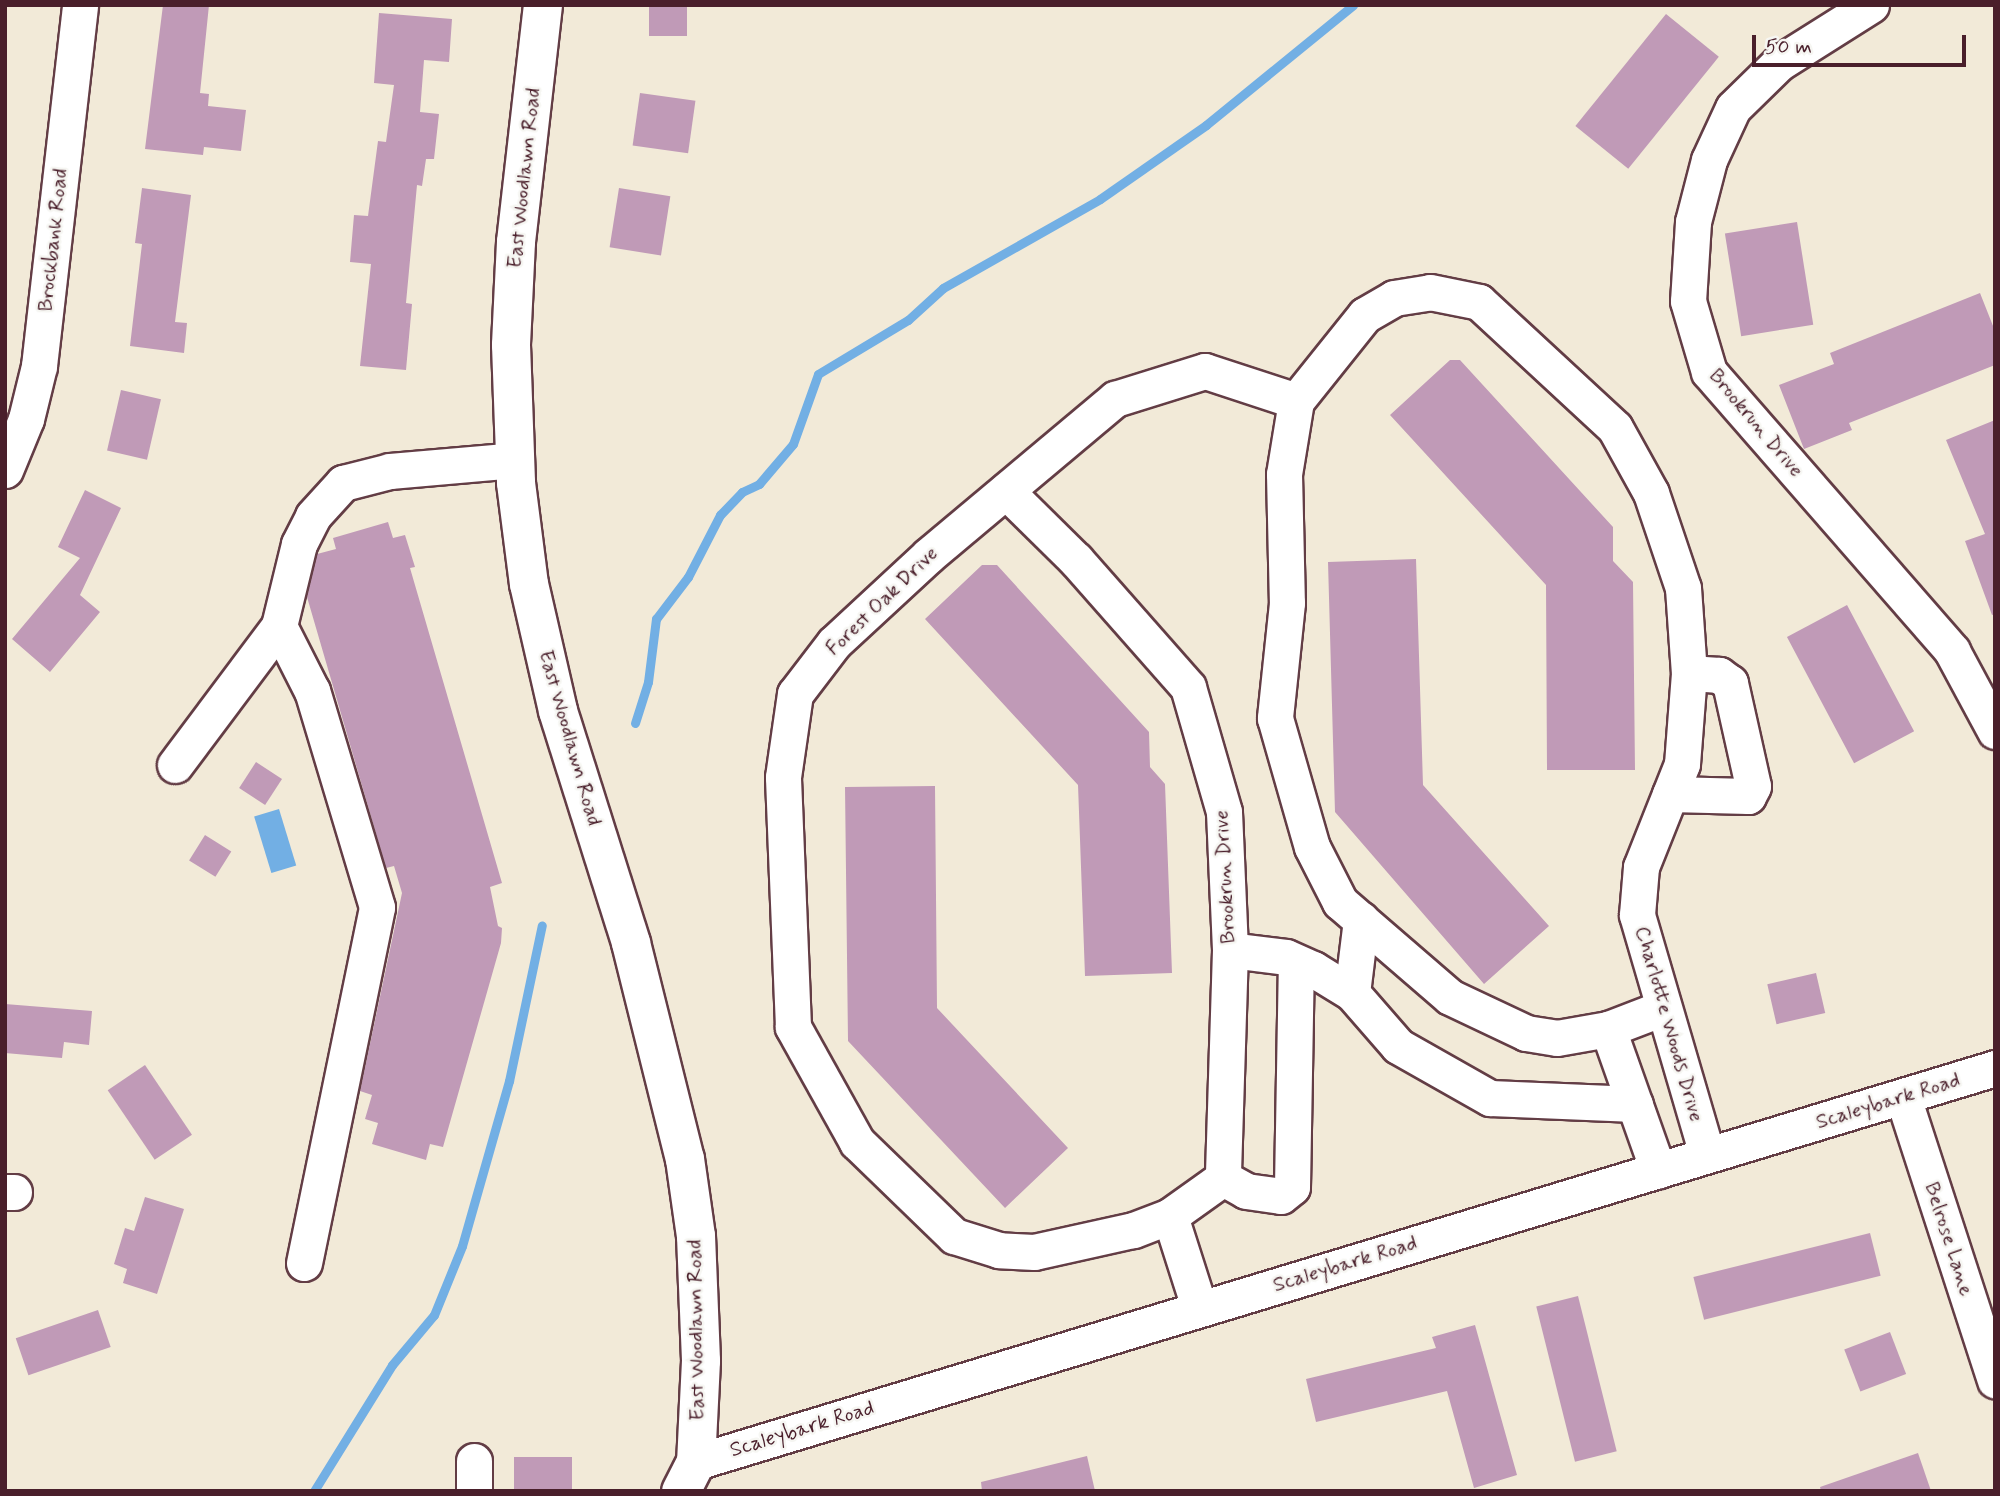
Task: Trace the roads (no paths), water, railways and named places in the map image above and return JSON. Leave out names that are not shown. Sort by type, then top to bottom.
[{"type":"main road","name":"East Woodlawn Road","points":[[542,5],[516,242],[511,345],[515,460],[529,584],[558,711],[631,943],[685,1159],[700,1311],[695,1481]]},
{"type":"street","name":"Brockbank Road","points":[[5,470],[26,419],[39,366],[80,5]]},
{"type":"street","name":"Brookrun Drive","points":[[1871,5],[1779,63],[1733,108],[1709,160],[1693,222],[1688,301],[1709,372],[1952,651],[1995,731]]},
{"type":"street","name":"Charlotte Woods Drive","points":[[1296,401],[1365,315],[1394,298],[1430,292],[1479,302],[1615,428],[1651,493],[1683,588],[1689,673],[1682,764],[1641,867],[1637,915],[1707,1154]]},
{"type":"street","name":"Forest Oak Drive","points":[[1170,1216],[1133,1230],[1034,1252],[999,1250],[954,1236],[857,1142],[793,1027],[783,777],[795,694],[834,643],[929,555],[1115,399],[1205,371],[1296,401]]},
{"type":"street","points":[[1296,401],[1284,474],[1287,603],[1275,718],[1312,848],[1340,902],[1450,997],[1527,1033],[1557,1038],[1608,1029],[1663,1008]]},
{"type":"street","points":[[175,765],[279,626],[299,544],[313,516],[343,483],[390,471],[515,460]]},
{"type":"street","name":"Brookrun Drive","points":[[1006,491],[1076,560],[1188,687],[1224,812],[1230,950],[1223,1178]]},
{"type":"street","points":[[279,626],[312,691],[377,907],[304,1264]]},
{"type":"street","points":[[1670,794],[1748,796],[1753,786],[1730,683],[1719,675],[1689,673]]},
{"type":"street","points":[[1352,993],[1361,920]]},
{"type":"street","points":[[1230,950],[1296,962],[1352,993],[1398,1046],[1490,1098],[1634,1104]]},
{"type":"street","points":[[1199,1307],[1170,1216],[1223,1178],[1246,1191],[1281,1196],[1292,1187],[1296,962]]},
{"type":"street","points":[[1608,1029],[1658,1170]]},
{"type":"street","name":"Scaleybark Road","points":[[695,1481],[1199,1307],[1995,1068]]},
{"type":"street","name":"Belrose Lane","points":[[1903,1097],[1995,1381]]},
{"type":"water","points":[[279,809],[296,865],[271,873],[254,817]]},
{"type":"waterway","points":[[635,723],[648,682],[656,619],[688,577],[720,515],[742,492],[759,484],[793,444],[818,374],[908,320],[943,288],[1100,199],[1206,125],[1353,5]]},
{"type":"waterway","points":[[314,1491],[392,1365],[434,1315],[462,1246],[509,1081],[542,925]]}]
